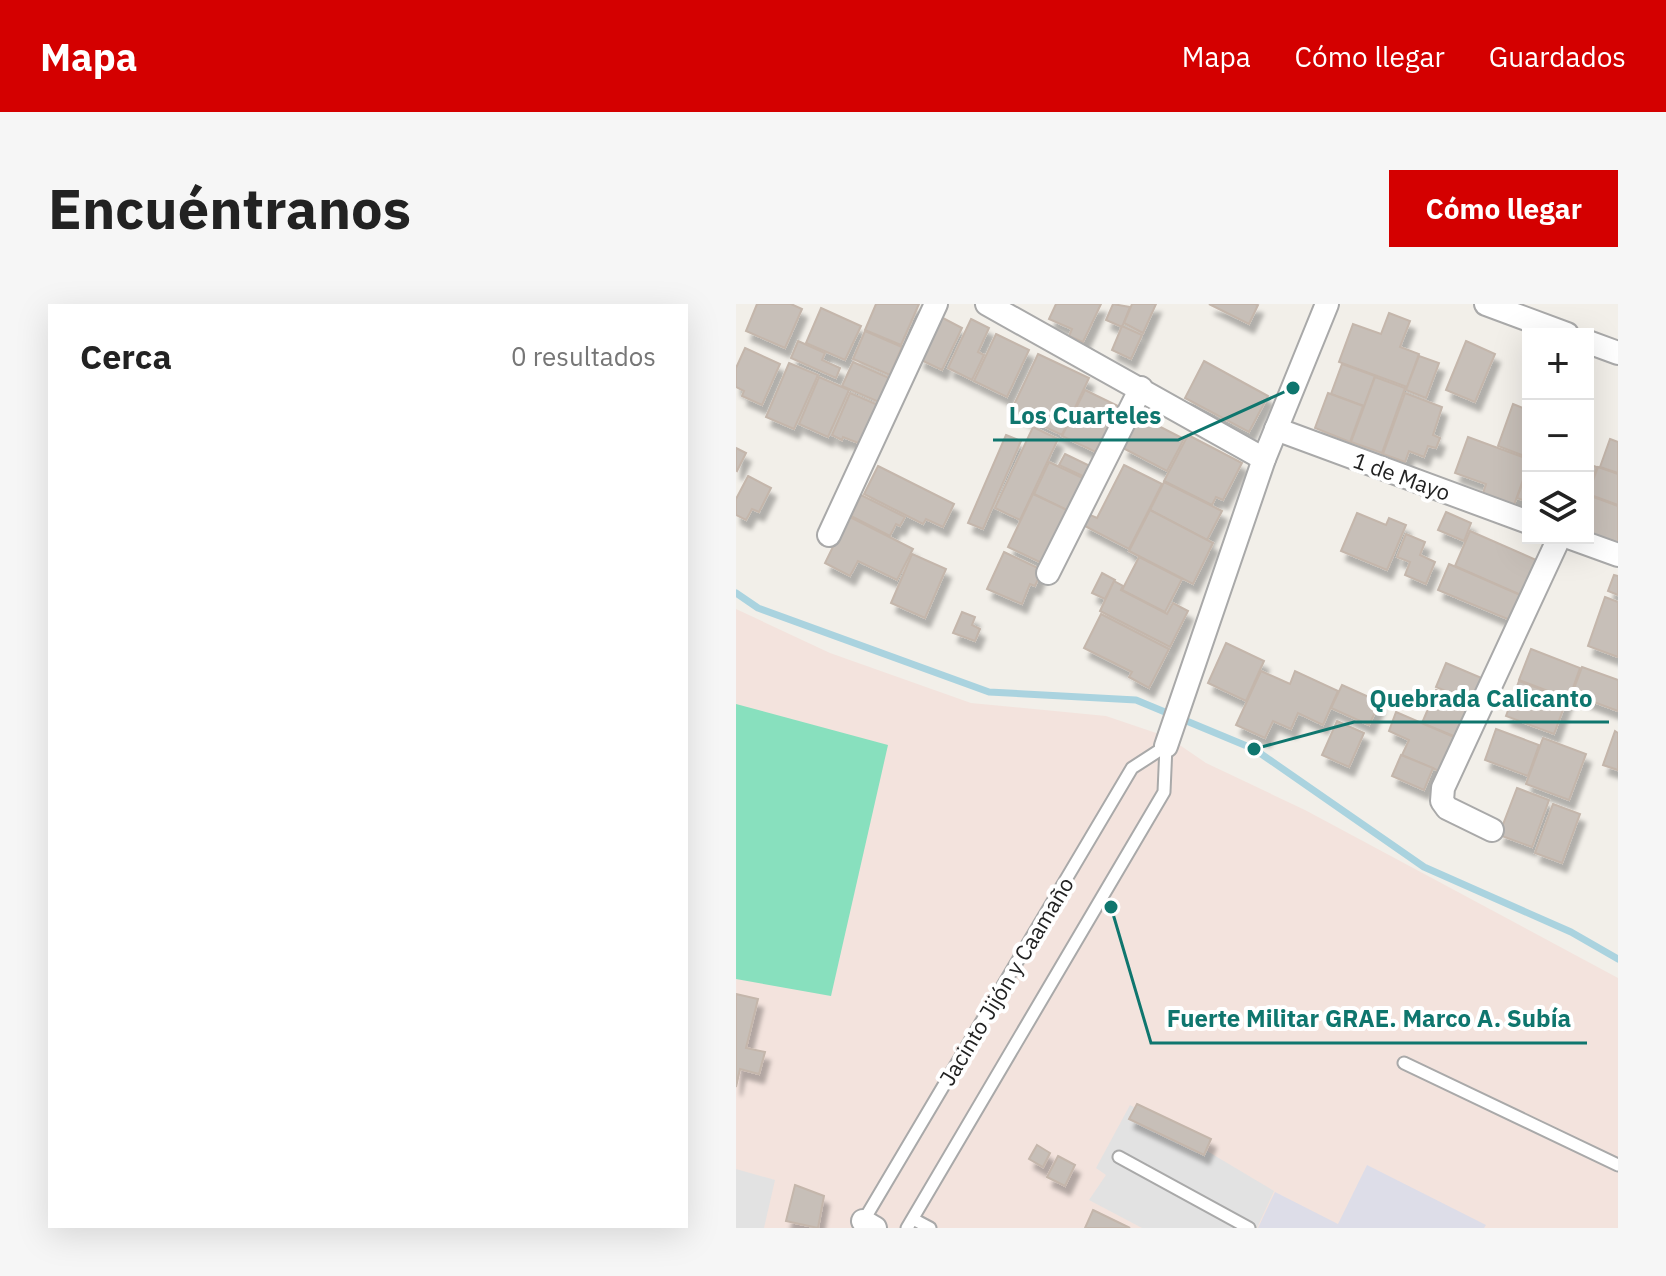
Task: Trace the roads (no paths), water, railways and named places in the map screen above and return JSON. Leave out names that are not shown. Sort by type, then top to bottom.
[{"type":"street","points":[[829,535],[936,304]]},
{"type":"street","points":[[987,304],[1264,459]]},
{"type":"street","name":"Jacinto Jijón y Caamaño","points":[[1166,746],[1264,459],[1327,304]]},
{"type":"street","points":[[1486,304],[1551,328]]},
{"type":"street","points":[[1594,344],[1618,353]]},
{"type":"street","points":[[1048,573],[1141,388]]},
{"type":"street","name":"1 de Mayo","points":[[1276,429],[1522,520]]},
{"type":"street","points":[[1492,830],[1447,808],[1442,801],[1443,788],[1556,544]]},
{"type":"street","points":[[1588,544],[1618,555]]},
{"type":"lane","name":"Jacinto Jijón y Caamaño","points":[[910,1223],[1164,792],[1166,746]]},
{"type":"lane","name":"Jacinto Jijón y Caamaño","points":[[865,1226],[1132,768],[1166,746]]},
{"type":"lane","points":[[1404,1063],[1618,1165]]},
{"type":"lane","points":[[1119,1157],[1249,1228]]},
{"type":"lane","points":[[910,1223],[930,1228]]},
{"type":"waterway","points":[[736,593],[758,608],[989,692],[1136,700],[1254,749],[1424,867],[1571,932],[1618,959]]},
{"type":"place","name":"Los Cuarteles","points":[[1293,388]]},
{"type":"place","name":"Quebrada Calicanto","points":[[1254,749]]},
{"type":"place","name":"Fuerte Militar GRAE. Marco A. Subía","points":[[1111,907]]}]
